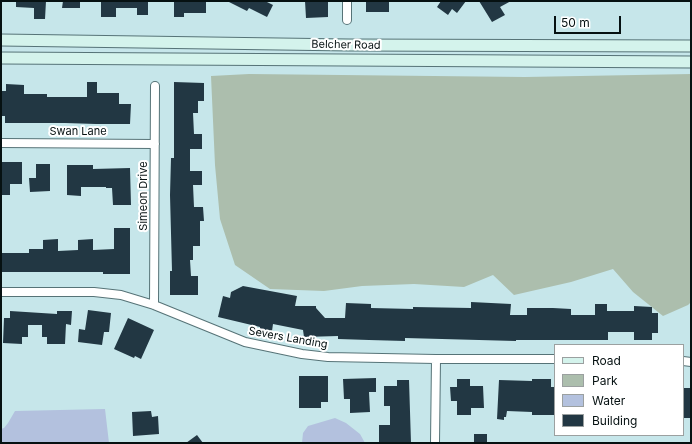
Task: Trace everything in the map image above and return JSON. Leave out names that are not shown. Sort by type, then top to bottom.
[{"type":"main road","name":"Belcher Road","points":[[1,40],[349,45],[691,46]]},
{"type":"main road","name":"Belcher Road","points":[[1,58],[691,62]]},
{"type":"street","points":[[347,1],[347,20]]},
{"type":"street","name":"Simeon Drive","points":[[154,305],[155,86]]},
{"type":"street","name":"Swan Lane","points":[[1,143],[155,144]]},
{"type":"street","name":"Severs Landing","points":[[1,292],[94,292],[121,295],[154,305],[245,342],[302,354],[328,357],[554,359]]},
{"type":"street","points":[[435,443],[436,359]]},
{"type":"green space","points":[[249,74],[525,77],[691,74],[691,302],[688,305],[663,316],[633,292],[613,269],[571,282],[514,295],[493,275],[464,287],[414,284],[362,286],[324,291],[270,289],[235,265],[220,219],[215,165],[211,76]]},
{"type":"water","points":[[105,409],[109,443],[1,443],[1,429],[8,423],[15,411]]},
{"type":"water","points":[[335,418],[346,423],[360,434],[365,443],[302,443],[303,433],[308,426]]},
{"type":"building","points":[[16,1],[46,1],[45,19],[34,19],[34,8],[16,7]]},
{"type":"building","points":[[63,1],[80,1],[80,8],[62,8]]},
{"type":"building","points":[[101,1],[148,1],[148,15],[137,15],[137,8],[116,8],[116,17],[101,17]]},
{"type":"building","points":[[174,1],[206,1],[206,13],[184,13],[184,17],[174,17]]},
{"type":"building","points":[[227,1],[265,1],[273,5],[267,17],[249,8],[247,11]]},
{"type":"building","points":[[305,1],[328,1],[328,17],[306,18]]},
{"type":"building","points":[[366,1],[389,1],[389,12],[366,12]]},
{"type":"building","points":[[441,1],[466,1],[457,13],[452,9],[448,15],[437,7]]},
{"type":"building","points":[[479,1],[511,1],[500,7],[505,15],[492,22]]},
{"type":"building","points":[[87,82],[97,82],[97,93],[119,93],[119,104],[131,104],[130,124],[5,123],[5,116],[1,116],[1,91],[6,91],[6,84],[24,85],[24,94],[47,94],[47,97],[87,97]]},
{"type":"building","points":[[174,82],[204,83],[204,101],[198,101],[198,113],[193,113],[194,134],[202,134],[202,149],[190,149],[190,171],[202,171],[202,185],[193,185],[194,207],[203,207],[204,221],[200,221],[200,246],[193,246],[193,260],[190,260],[191,276],[198,276],[198,295],[170,295],[170,271],[172,271],[170,195],[171,158],[174,158]]},
{"type":"building","points":[[1,162],[22,162],[22,184],[10,184],[10,195],[1,195]]},
{"type":"building","points":[[36,164],[50,164],[50,191],[30,192],[29,178],[36,178]]},
{"type":"building","points":[[67,165],[93,165],[93,169],[130,168],[131,205],[113,205],[112,188],[106,187],[81,187],[81,196],[67,195]]},
{"type":"building","points":[[114,228],[130,228],[130,274],[103,274],[103,272],[1,272],[1,253],[29,253],[29,249],[43,249],[43,240],[58,239],[58,251],[78,250],[78,240],[93,239],[93,250],[114,249]]},
{"type":"building","points":[[243,286],[297,296],[295,306],[316,306],[325,318],[345,318],[346,303],[371,304],[371,308],[413,309],[413,307],[471,308],[471,302],[511,304],[510,315],[527,315],[527,308],[553,308],[571,309],[571,315],[595,315],[595,304],[607,304],[607,311],[634,311],[634,306],[652,307],[652,313],[658,313],[658,333],[652,333],[652,340],[634,340],[634,332],[608,332],[608,340],[516,341],[405,338],[405,341],[338,339],[338,336],[304,337],[303,330],[273,324],[272,331],[218,317],[223,296],[230,298],[231,292]]},
{"type":"building","points":[[88,310],[111,313],[109,332],[104,332],[102,345],[78,342],[79,329],[85,330]]},
{"type":"building","points":[[10,311],[57,314],[57,311],[72,311],[71,325],[66,324],[65,344],[47,344],[47,337],[42,337],[42,325],[28,325],[28,337],[22,337],[22,344],[3,343],[4,318],[10,318]]},
{"type":"building","points":[[128,318],[154,330],[141,359],[135,356],[134,358],[114,349]]},
{"type":"building","points":[[299,376],[328,376],[328,402],[321,402],[321,408],[299,408]]},
{"type":"building","points":[[376,378],[376,392],[369,392],[370,412],[350,413],[350,399],[344,399],[343,379]]},
{"type":"building","points":[[457,379],[470,379],[470,386],[483,386],[484,408],[471,408],[471,415],[457,415],[457,401],[451,401],[450,387],[457,387]]},
{"type":"building","points":[[532,379],[551,379],[551,387],[554,387],[554,415],[532,415],[532,412],[507,411],[504,420],[497,419],[499,380],[532,381]]},
{"type":"building","points":[[397,380],[409,380],[411,443],[379,443],[379,425],[390,425],[390,406],[384,406],[384,386],[397,386]]},
{"type":"building","points":[[684,388],[691,388],[691,418],[684,418]]},
{"type":"building","points":[[151,411],[152,417],[158,416],[159,434],[133,436],[132,412]]},
{"type":"building","points":[[474,434],[487,434],[487,443],[474,443]]},
{"type":"building","points":[[197,435],[203,443],[186,443]]}]
